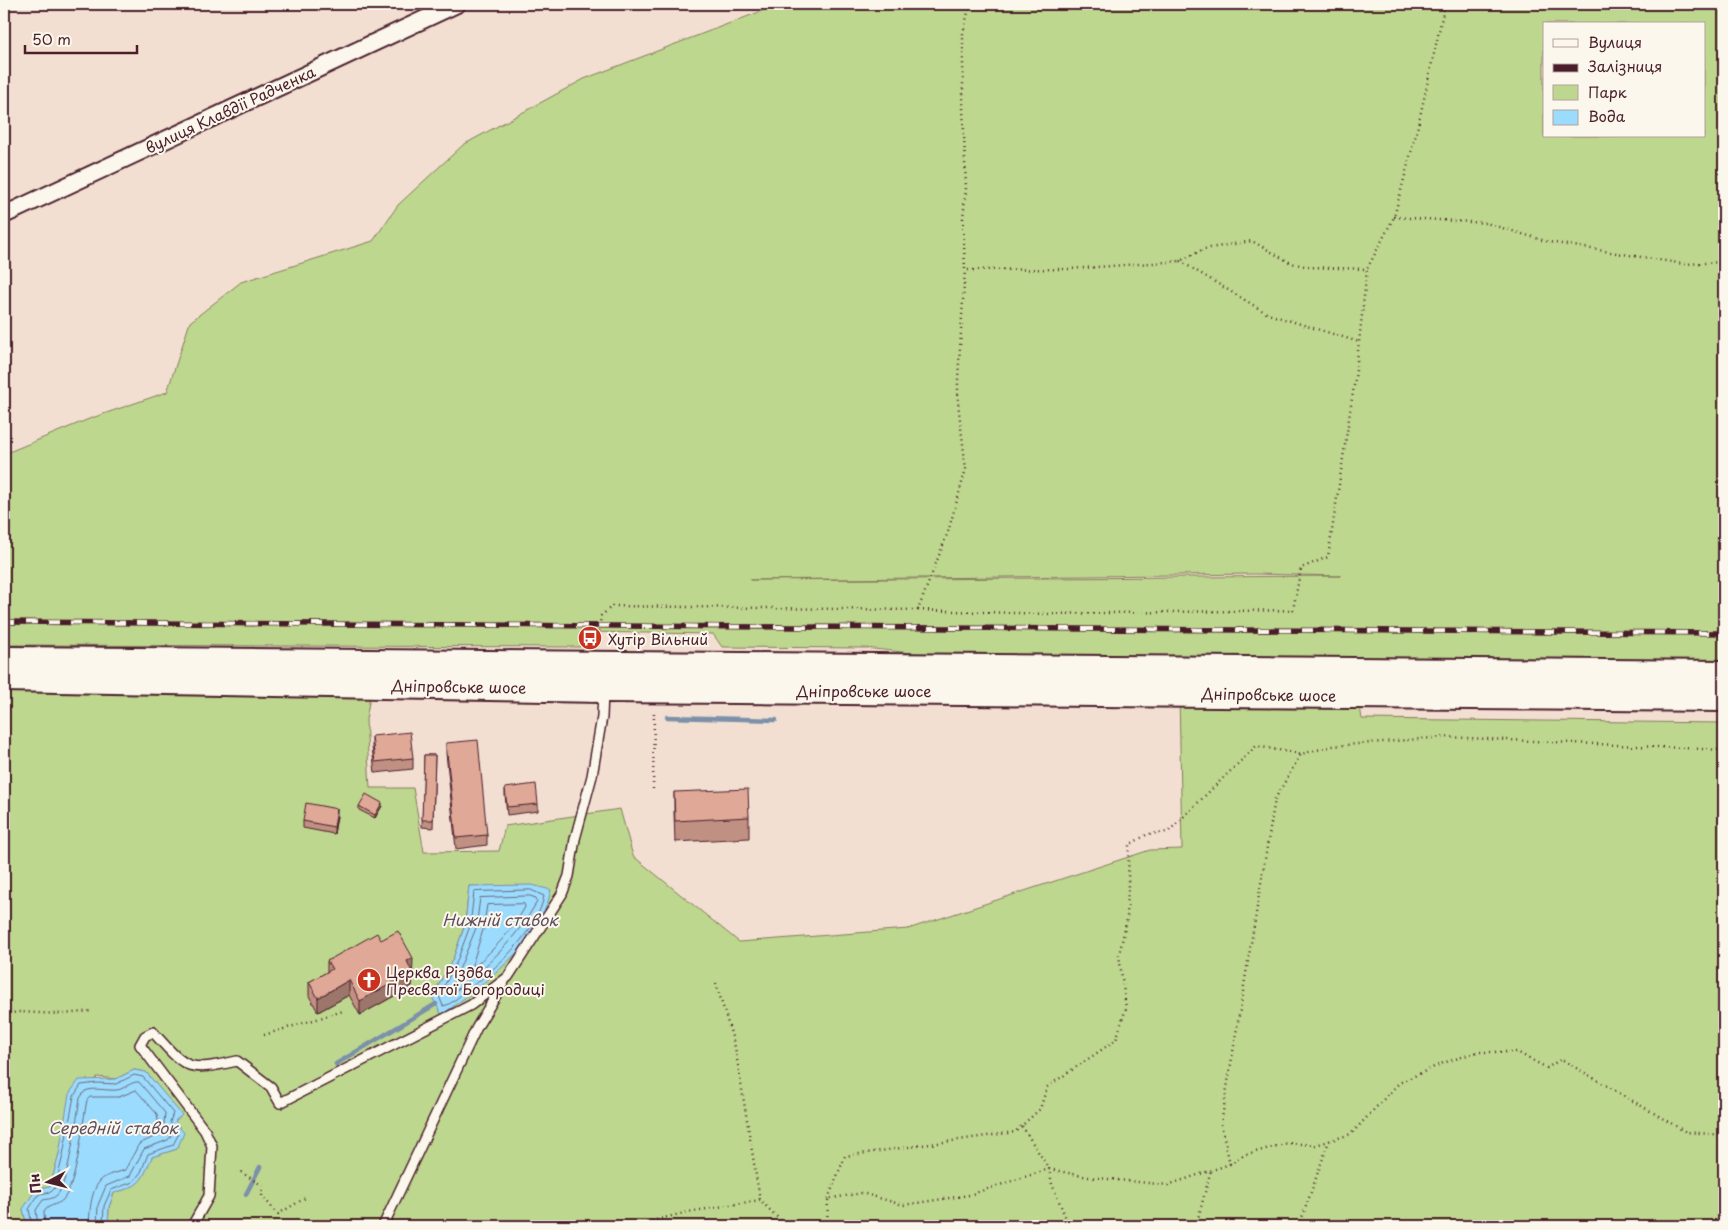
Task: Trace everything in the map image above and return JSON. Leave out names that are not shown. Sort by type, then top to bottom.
[{"type":"main road","name":"Дніпровське шосе","points":[[4,660],[1724,674]]},
{"type":"main road","name":"Дніпровське шосе","points":[[4,678],[603,689],[1724,698]]},
{"type":"street","name":"вулиця Клавдії Радченка","points":[[4,215],[457,4]]},
{"type":"lane","points":[[384,1226],[477,1027],[562,894],[569,876],[575,839],[592,776],[602,717],[603,689]]},
{"type":"lane","points":[[192,1226],[209,1196],[212,1146],[205,1131],[140,1046],[145,1036],[153,1032],[174,1056],[193,1068],[205,1069],[237,1061],[271,1086],[280,1103],[471,1006],[508,977]]},
{"type":"path","points":[[918,610],[948,532],[966,469],[958,403],[958,378],[966,270],[963,218],[966,188],[963,34],[970,4]]},
{"type":"path","points":[[591,664],[597,646],[601,616],[612,606],[918,610],[1049,614],[1293,610],[1301,568],[1328,557],[1355,379],[1368,269],[1394,217],[1417,130],[1445,4]]},
{"type":"path","points":[[1394,217],[1486,223],[1550,242],[1684,264],[1724,262]]},
{"type":"path","points":[[966,270],[1069,269],[1180,261],[1204,249],[1252,241],[1292,263],[1309,267],[1368,269]]},
{"type":"path","points":[[1180,261],[1268,314],[1359,342]]},
{"type":"path","points":[[653,789],[654,711]]},
{"type":"path","points":[[827,1226],[828,1199],[845,1156],[1015,1132],[1040,1109],[1047,1087],[1116,1040],[1126,1008],[1119,955],[1126,919],[1129,845],[1148,834],[1168,832],[1256,746],[1301,754],[1333,746],[1445,737],[1724,750]]},
{"type":"path","points":[[1230,1164],[1221,1124],[1275,799],[1301,754]]},
{"type":"path","points":[[716,983],[735,1047],[760,1200],[786,1226]]},
{"type":"path","points":[[4,1015],[17,1012],[63,1014],[92,1011]]},
{"type":"path","points":[[264,1035],[343,1011]]},
{"type":"path","points":[[828,1199],[862,1193],[903,1204],[968,1194],[1049,1169],[1088,1177],[1168,1185],[1230,1164],[1244,1156],[1288,1143],[1316,1145],[1351,1134],[1399,1083],[1443,1063],[1477,1052],[1517,1052],[1547,1068],[1561,1059],[1686,1132],[1724,1135]]},
{"type":"path","points":[[1022,1126],[1049,1169],[1052,1184],[1069,1226]]},
{"type":"path","points":[[1299,1226],[1329,1141]]},
{"type":"path","points":[[1196,1226],[1211,1170]]},
{"type":"path","points":[[241,1172],[263,1186],[262,1196],[278,1214],[307,1197]]},
{"type":"path","points":[[632,1226],[688,1212],[760,1200]]},
{"type":"green space","points":[[780,4],[1724,4],[1724,674],[1046,667],[864,648],[722,647],[713,634],[583,632],[580,647],[4,645],[4,454],[89,419],[167,392],[190,322],[241,282],[373,241],[398,205],[463,145],[584,79]],"holes":[[[1255,574],[1341,576],[750,580]]]},
{"type":"green space","points":[[4,678],[372,685],[366,720],[370,788],[413,788],[424,852],[499,851],[505,826],[620,809],[633,856],[739,942],[908,929],[1150,850],[1182,849],[1179,693],[1358,694],[1362,719],[1724,723],[1724,1226],[108,1226],[109,1207],[114,1193],[134,1185],[142,1177],[151,1157],[177,1149],[175,1121],[181,1115],[146,1072],[134,1070],[116,1079],[97,1077],[59,1154],[50,1187],[23,1209],[27,1226],[4,1226]],"holes":[[[469,886],[550,890],[544,910],[535,929],[523,945],[492,976],[442,1015],[432,997],[453,959],[465,924]]]},
{"type":"water","name":"Нижній ставок","points":[[532,885],[551,890],[545,910],[535,929],[523,945],[492,976],[442,1015],[432,997],[453,959],[465,925],[469,886]]},
{"type":"water","name":"Середній ставок","points":[[134,1070],[146,1072],[182,1115],[175,1121],[184,1133],[177,1149],[152,1157],[139,1182],[130,1188],[114,1193],[109,1207],[108,1226],[27,1226],[23,1209],[36,1189],[50,1187],[59,1154],[69,1094],[79,1080],[116,1079]]},
{"type":"building","points":[[410,732],[413,758],[375,762],[372,736]]},
{"type":"building","points":[[478,740],[487,835],[456,838],[446,743]]},
{"type":"building","points":[[424,755],[435,755],[433,820],[422,820]]},
{"type":"building","points":[[536,784],[538,804],[507,807],[505,788]]},
{"type":"building","points":[[748,789],[749,817],[675,821],[674,792]]},
{"type":"building","points":[[366,794],[382,803],[375,815],[359,806]]},
{"type":"building","points":[[306,803],[337,809],[334,827],[303,821]]},
{"type":"building","name":"Церква Різдва Пресвятої Богородиці","points":[[398,931],[413,958],[407,961],[412,972],[360,1001],[349,980],[318,998],[309,982],[332,969],[327,961],[377,933],[381,940]]},
{"type":"waterway","points":[[667,717],[776,720]]},
{"type":"waterway","points":[[336,1064],[436,1004]]},
{"type":"waterway","points":[[246,1194],[260,1167]]},
{"type":"railway","points":[[4,622],[1724,633]]},
{"type":"place","name":"Хутір Вільний","points":[[590,638]]},
{"type":"place","name":"Церква Різдва Пресвятої Богородиці","points":[[369,980]]}]
